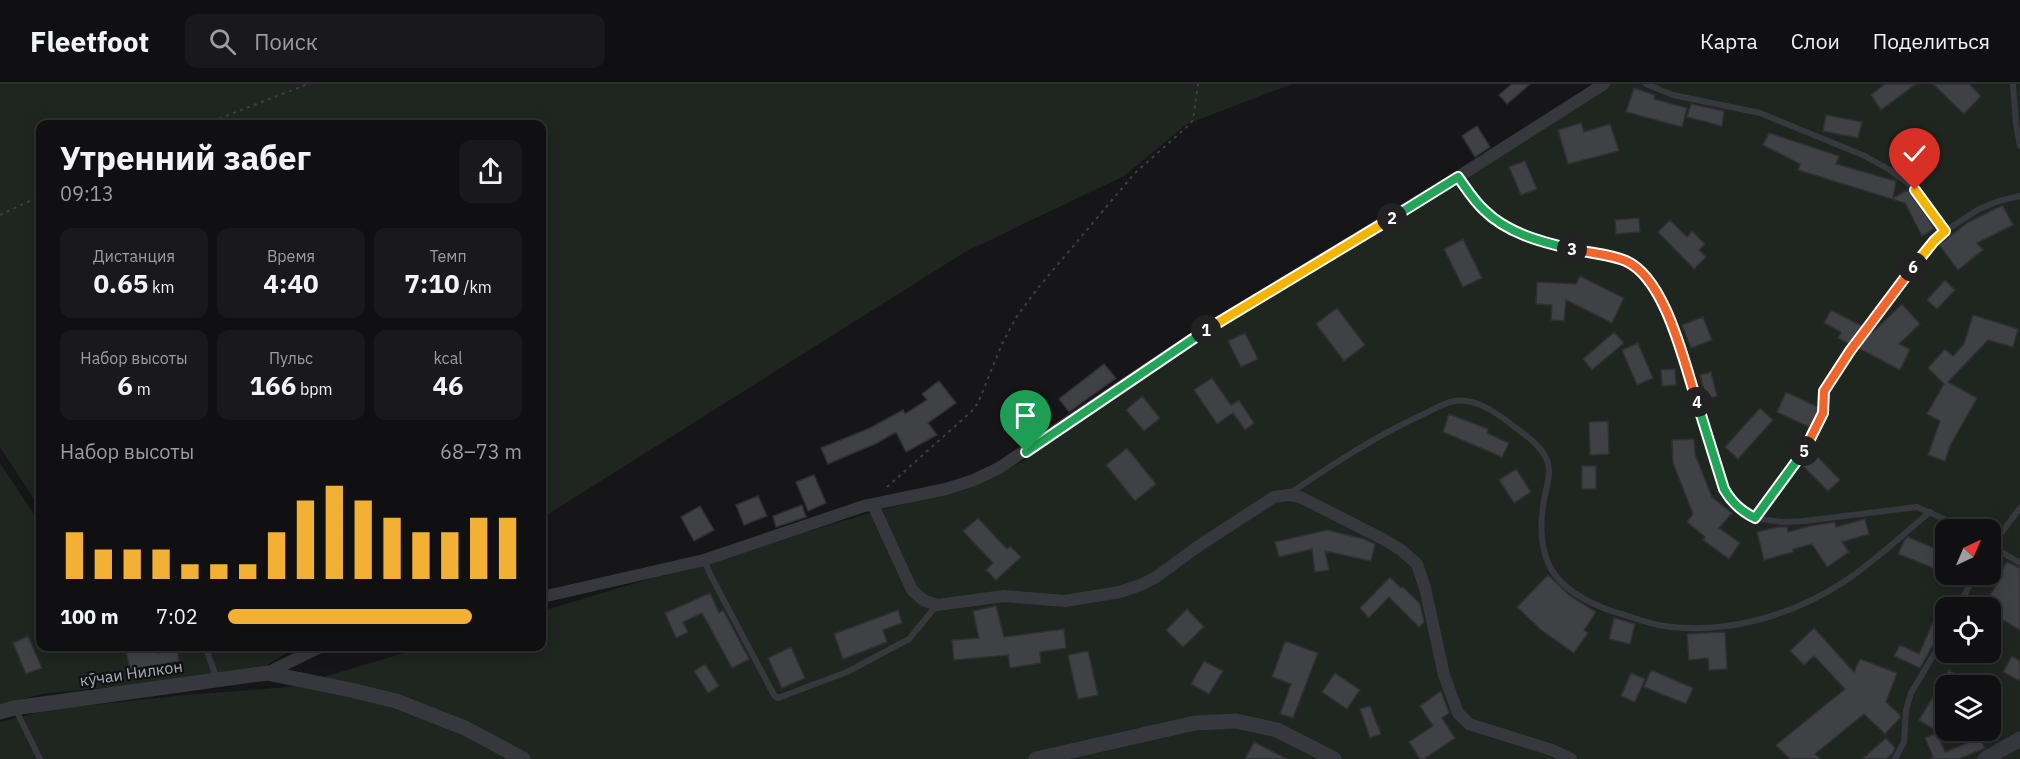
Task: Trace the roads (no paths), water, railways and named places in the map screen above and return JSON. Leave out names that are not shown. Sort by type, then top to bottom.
[{"type":"street","points":[[546,596],[704,560],[869,505],[946,489],[974,480],[999,468],[1201,333],[1458,177],[1604,84]]},
{"type":"street","points":[[869,505],[912,590],[922,600],[937,605],[1004,596],[1065,601],[1134,588],[1156,577],[1258,505],[1274,497],[1288,495],[1313,502],[1401,549],[1417,564],[1430,606],[1444,675],[1458,713],[1464,722],[1552,750],[1571,759]]},
{"type":"street","points":[[267,673],[312,651]]},
{"type":"street","name":"кӯчаи Нилкон","points":[[7,710],[267,673],[396,701],[465,728],[523,759]]},
{"type":"street","points":[[1036,759],[1185,725],[1219,721],[1236,721],[1276,730],[1334,759]]},
{"type":"street","points":[[1984,759],[2020,739]]},
{"type":"lane","points":[[1647,84],[1672,95],[1760,114],[1865,156],[1909,184],[1945,231]]},
{"type":"lane","points":[[2013,84],[2020,146]]},
{"type":"lane","points":[[1458,177],[1482,209],[1505,225],[1539,242],[1626,261],[1647,278],[1658,293],[1669,318],[1724,489],[1739,509],[1755,518],[1782,522],[1911,507],[1917,507],[1945,519]]},
{"type":"lane","points":[[1755,518],[1803,451],[1823,413],[1824,391],[1922,254],[1945,231],[1978,209],[2020,196]]},
{"type":"lane","points":[[1288,495],[1350,452],[1413,419],[1454,401],[1467,401],[1497,413],[1534,442],[1547,459],[1549,469],[1543,503],[1544,550],[1551,568],[1563,584],[1582,597],[1614,612],[1665,626],[1706,628],[1727,627],[1782,613],[1841,584],[1930,512]]},
{"type":"lane","points":[[2001,534],[2020,508]]},
{"type":"lane","points":[[2001,553],[2020,563]]},
{"type":"lane","points":[[704,560],[774,695],[778,698],[847,672],[909,639],[937,605]]},
{"type":"lane","points":[[207,651],[218,680]]},
{"type":"lane","points":[[1895,759],[1904,742],[1906,710],[1911,693],[1935,653]]},
{"type":"lane","points":[[7,710],[40,759]]}]
